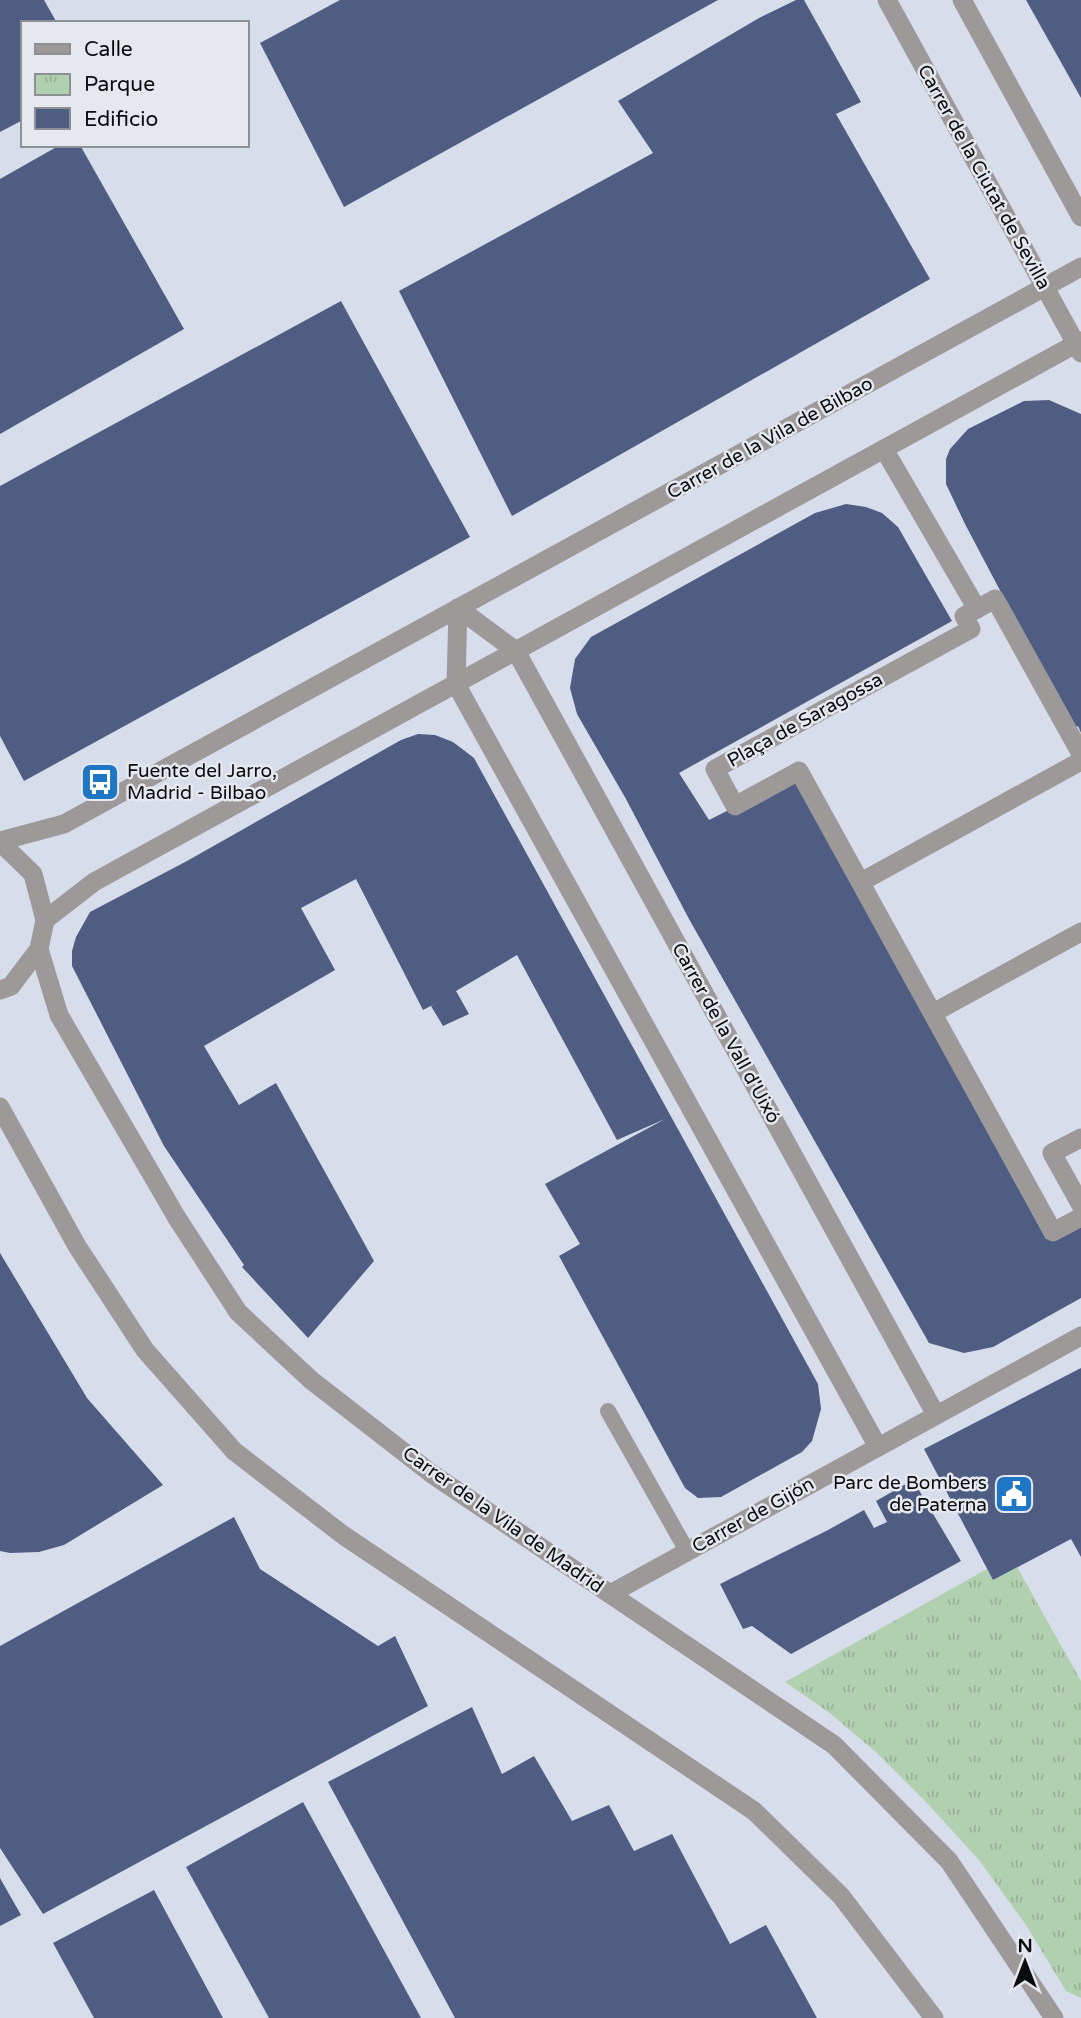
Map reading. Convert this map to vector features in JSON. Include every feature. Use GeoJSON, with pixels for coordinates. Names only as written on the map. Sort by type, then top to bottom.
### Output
{"type":"FeatureCollection","features":[{"type":"Feature","properties":{"kind":"street","name":"Carrer de la Ciutat de Sevilla"},"geometry":{"type":"LineString","coordinates":[[887,0],[1079,346]]}},
{"type":"Feature","properties":{"kind":"street"},"geometry":{"type":"LineString","coordinates":[[962,0],[1081,217]]}},
{"type":"Feature","properties":{"kind":"street","name":"Carrer de la Vila de Bilbao"},"geometry":{"type":"LineString","coordinates":[[0,841],[64,824],[1081,267]]}},
{"type":"Feature","properties":{"kind":"street"},"geometry":{"type":"LineString","coordinates":[[45,920],[94,882],[884,449],[1079,346]]}},
{"type":"Feature","properties":{"kind":"street"},"geometry":{"type":"LineString","coordinates":[[884,449],[977,609],[995,599],[1081,754]]}},
{"type":"Feature","properties":{"kind":"street"},"geometry":{"type":"LineString","coordinates":[[458,608],[516,651]]}},
{"type":"Feature","properties":{"kind":"street"},"geometry":{"type":"LineString","coordinates":[[458,608],[456,684],[878,1447]]}},
{"type":"Feature","properties":{"kind":"street","name":"Plaça de Saragossa"},"geometry":{"type":"LineString","coordinates":[[977,609],[964,616],[971,629],[715,769],[735,806],[799,771],[1053,1232],[1081,1217]]}},
{"type":"Feature","properties":{"kind":"street","name":"Carrer de la Vall d'Uixó"},"geometry":{"type":"LineString","coordinates":[[516,651],[936,1415]]}},
{"type":"Feature","properties":{"kind":"street"},"geometry":{"type":"LineString","coordinates":[[861,882],[1081,761]]}},
{"type":"Feature","properties":{"kind":"street"},"geometry":{"type":"LineString","coordinates":[[0,841],[33,874],[45,920],[39,949],[11,986],[0,990]]}},
{"type":"Feature","properties":{"kind":"street"},"geometry":{"type":"LineString","coordinates":[[933,1013],[1081,932]]}},
{"type":"Feature","properties":{"kind":"street","name":"Carrer de la Vila de Madrid"},"geometry":{"type":"LineString","coordinates":[[39,949],[59,1015],[177,1218],[238,1312],[311,1380],[432,1474],[834,1745],[949,1861],[1054,2018]]}},
{"type":"Feature","properties":{"kind":"street"},"geometry":{"type":"LineString","coordinates":[[0,1107],[77,1246],[145,1350],[234,1451],[343,1535],[754,1811],[841,1896],[934,2018]]}},
{"type":"Feature","properties":{"kind":"street"},"geometry":{"type":"LineString","coordinates":[[1081,1138],[1052,1153],[1081,1205]]}},
{"type":"Feature","properties":{"kind":"street","name":"Carrer de Gijón"},"geometry":{"type":"LineString","coordinates":[[610,1594],[1081,1336]]}},
{"type":"Feature","properties":{"kind":"lane"},"geometry":{"type":"LineString","coordinates":[[608,1411],[687,1551]]}},
{"type":"Feature","properties":{"kind":"shaded area"},"geometry":{"type":"Polygon","coordinates":[[[0,0],[1081,0],[1081,2018],[0,2018],[0,0]]]}},
{"type":"Feature","properties":{"kind":"green space"},"geometry":{"type":"Polygon","coordinates":[[[1017,1567],[1081,1681],[1081,1998],[1066,1991],[1026,1925],[979,1860],[925,1801],[878,1754],[831,1714],[785,1682],[987,1569],[993,1580],[1017,1567]]]}},
{"type":"Feature","properties":{"kind":"building"},"geometry":{"type":"Polygon","coordinates":[[[0,0],[44,0],[56,21],[21,21],[21,121],[0,132],[0,0]]]}},
{"type":"Feature","properties":{"kind":"building"},"geometry":{"type":"Polygon","coordinates":[[[340,0],[718,0],[344,207],[260,43],[340,0]]]}},
{"type":"Feature","properties":{"kind":"building"},"geometry":{"type":"Polygon","coordinates":[[[796,0],[804,0],[861,102],[836,114],[930,279],[512,516],[399,291],[653,153],[618,101],[759,18],[796,0]]]}},
{"type":"Feature","properties":{"kind":"building"},"geometry":{"type":"Polygon","coordinates":[[[1026,0],[1081,0],[1081,98],[1026,0]]]}},
{"type":"Feature","properties":{"kind":"building"},"geometry":{"type":"Polygon","coordinates":[[[56,147],[81,147],[184,329],[0,434],[0,179],[56,147]]]}},
{"type":"Feature","properties":{"kind":"building"},"geometry":{"type":"Polygon","coordinates":[[[341,301],[470,537],[24,781],[0,736],[0,486],[341,301]]]}},
{"type":"Feature","properties":{"kind":"building"},"geometry":{"type":"Polygon","coordinates":[[[1049,400],[1081,414],[1081,733],[1078,726],[1073,729],[946,484],[946,459],[950,449],[968,429],[1024,401],[1049,400]]]}},
{"type":"Feature","properties":{"kind":"building"},"geometry":{"type":"Polygon","coordinates":[[[846,504],[882,513],[898,527],[952,621],[679,773],[709,820],[794,777],[1046,1239],[1081,1219],[1081,1298],[993,1347],[964,1353],[929,1343],[689,919],[626,799],[577,714],[570,688],[575,659],[591,637],[815,513],[846,504]]]}},
{"type":"Feature","properties":{"kind":"building"},"geometry":{"type":"Polygon","coordinates":[[[418,734],[435,735],[453,742],[474,758],[818,1384],[821,1409],[812,1441],[802,1452],[721,1497],[698,1498],[685,1488],[559,1256],[580,1244],[545,1184],[665,1119],[617,1140],[517,955],[456,991],[469,1014],[443,1026],[431,1006],[442,1000],[423,1010],[356,879],[301,908],[335,970],[204,1046],[239,1105],[276,1083],[374,1261],[308,1338],[242,1267],[244,1265],[164,1146],[72,966],[76,937],[90,912],[187,861],[401,740],[418,734]]]}},
{"type":"Feature","properties":{"kind":"building"},"geometry":{"type":"Polygon","coordinates":[[[0,1253],[87,1398],[163,1485],[64,1545],[39,1552],[0,1551],[0,1253]]]}},
{"type":"Feature","properties":{"kind":"building","name":"Parc de Bombers de Paterna"},"geometry":{"type":"Polygon","coordinates":[[[1081,1368],[1081,1557],[1071,1539],[993,1580],[924,1449],[1081,1368]]]}},
{"type":"Feature","properties":{"kind":"building"},"geometry":{"type":"Polygon","coordinates":[[[913,1480],[961,1561],[791,1654],[752,1626],[743,1629],[720,1584],[864,1510],[874,1528],[887,1522],[876,1501],[913,1480]]]}},
{"type":"Feature","properties":{"kind":"building"},"geometry":{"type":"Polygon","coordinates":[[[234,1517],[260,1569],[378,1646],[395,1636],[428,1706],[43,1914],[0,1848],[0,1646],[234,1517]]]}},
{"type":"Feature","properties":{"kind":"building"},"geometry":{"type":"Polygon","coordinates":[[[472,1707],[502,1774],[534,1756],[572,1821],[609,1805],[634,1851],[672,1834],[730,1944],[766,1925],[817,2018],[455,2018],[328,1782],[472,1707]]]}},
{"type":"Feature","properties":{"kind":"building"},"geometry":{"type":"Polygon","coordinates":[[[303,1802],[421,2018],[269,2018],[186,1867],[303,1802]]]}},
{"type":"Feature","properties":{"kind":"building"},"geometry":{"type":"Polygon","coordinates":[[[0,1878],[21,1915],[0,1926],[0,1878]]]}},
{"type":"Feature","properties":{"kind":"building"},"geometry":{"type":"Polygon","coordinates":[[[154,1890],[223,2018],[94,2018],[53,1943],[154,1890]]]}},
{"type":"Feature","properties":{"kind":"place","name":"Fuente del Jarro, Madrid - Bilbao"},"geometry":{"type":"Point","coordinates":[100,782]}},
{"type":"Feature","properties":{"kind":"place","name":"Parc de Bombers de Paterna"},"geometry":{"type":"Point","coordinates":[1014,1494]}}]}
